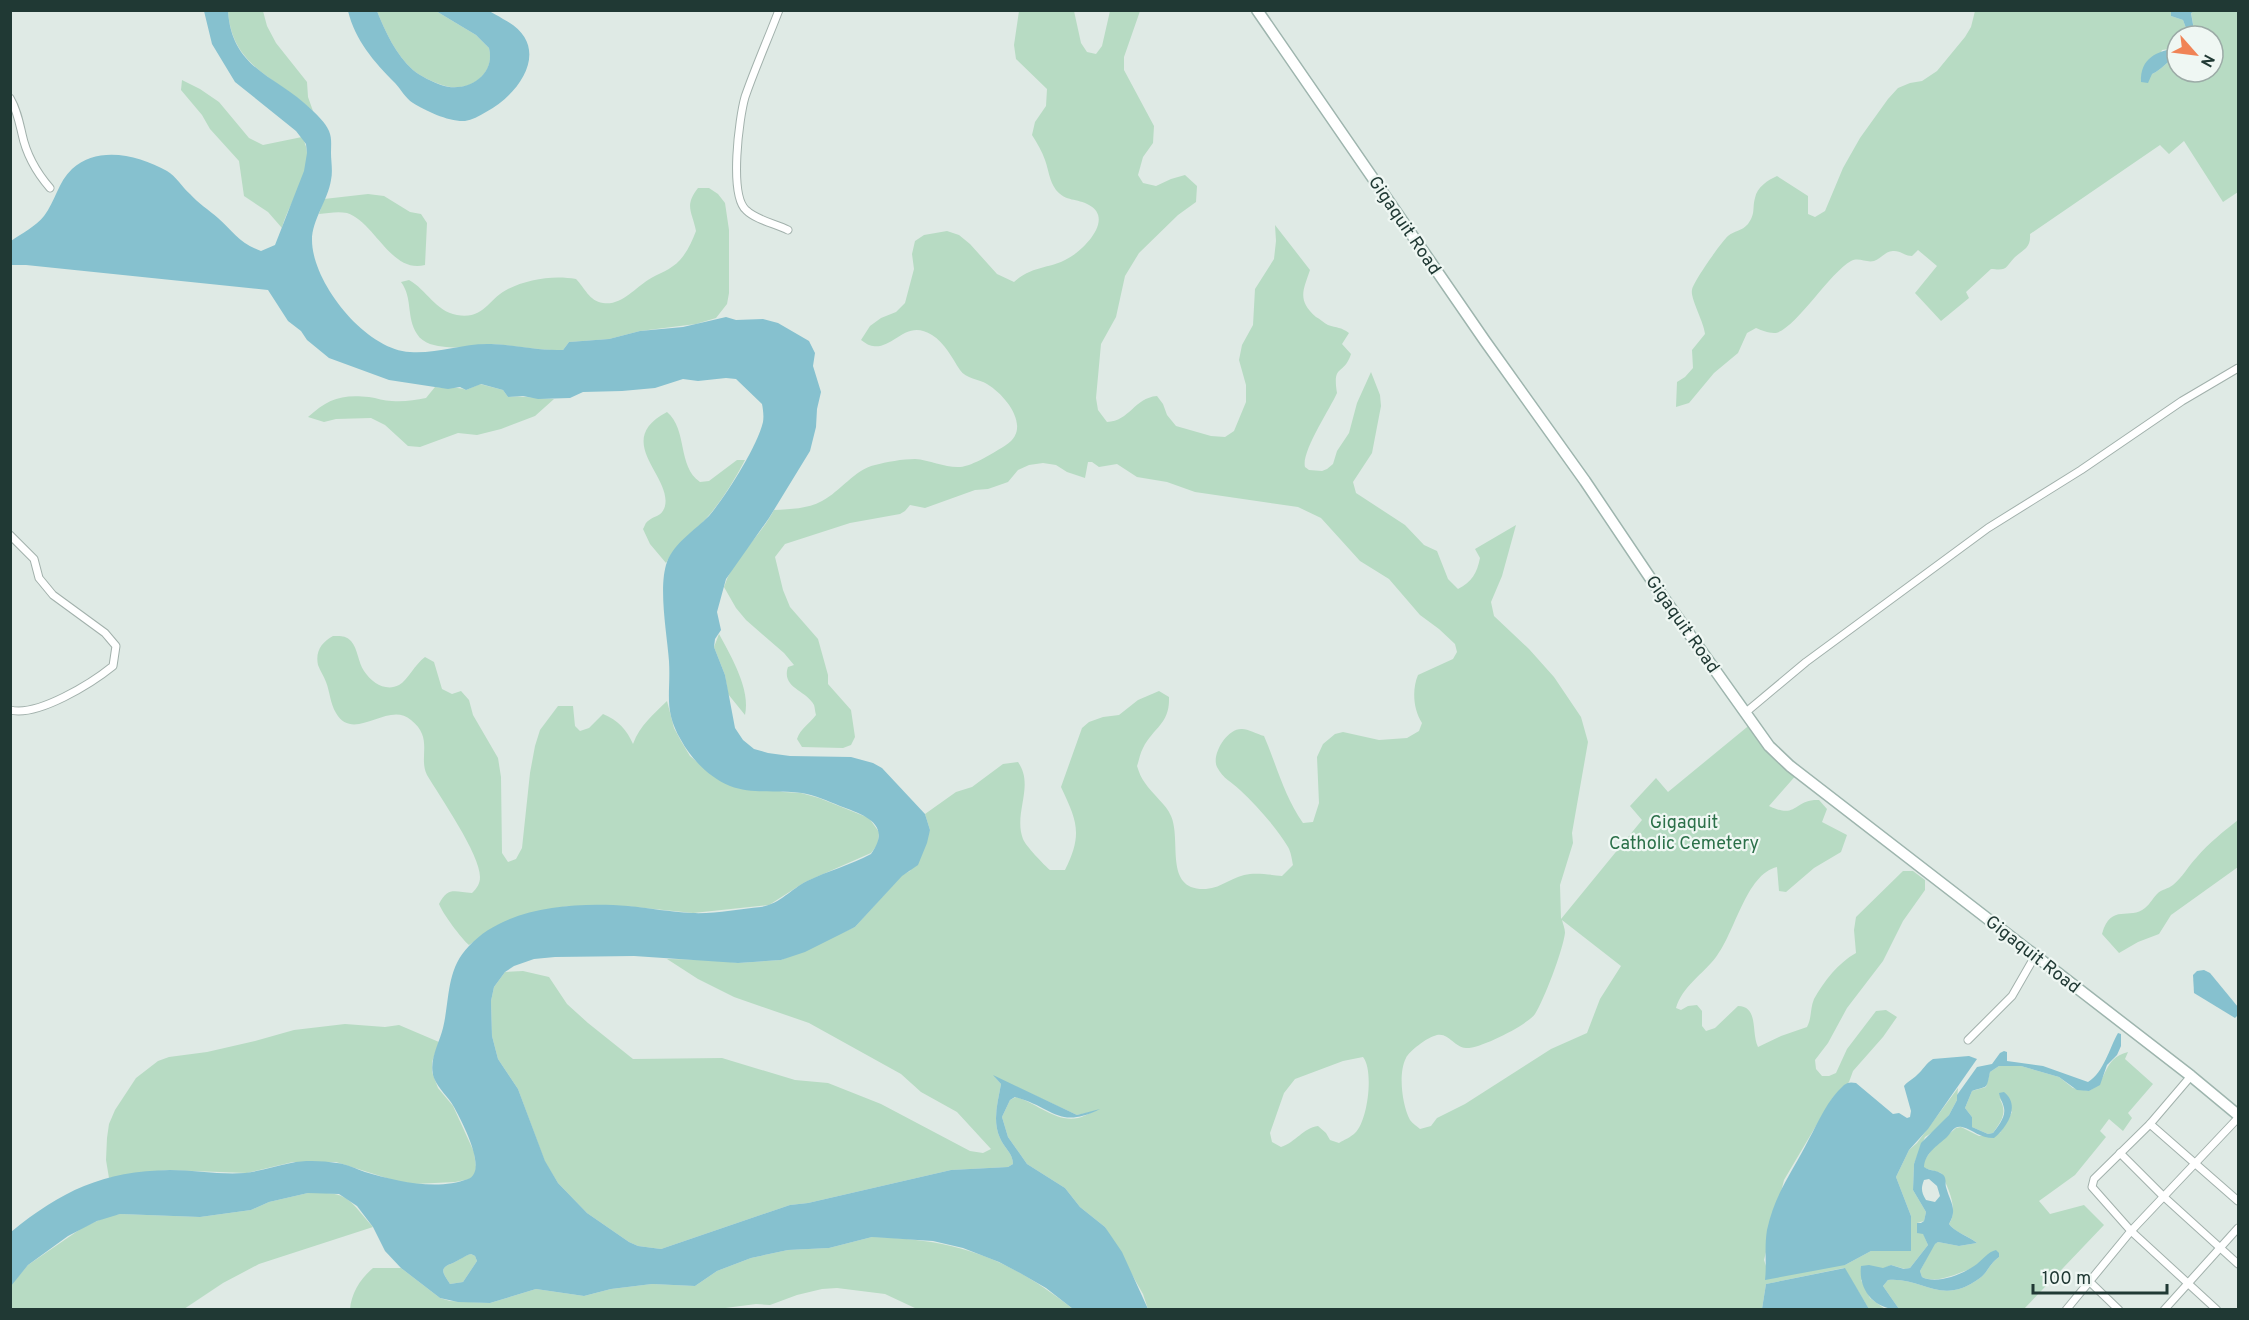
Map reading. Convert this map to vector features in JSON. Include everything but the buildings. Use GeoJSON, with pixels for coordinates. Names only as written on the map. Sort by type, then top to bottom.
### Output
{"type":"FeatureCollection","features":[{"type":"Feature","properties":{"kind":"main road","name":"Gigaquit Road"},"geometry":{"type":"LineString","coordinates":[[1257,10],[1769,746],[1780,758],[2191,1076],[2238,1116]]}},
{"type":"Feature","properties":{"kind":"street"},"geometry":{"type":"LineString","coordinates":[[779,10],[745,99],[739,137],[738,180],[739,197],[747,212],[788,230]]}},
{"type":"Feature","properties":{"kind":"street"},"geometry":{"type":"LineString","coordinates":[[10,98],[18,115],[30,157],[50,188]]}},
{"type":"Feature","properties":{"kind":"street"},"geometry":{"type":"LineString","coordinates":[[1745,713],[1806,662],[1988,528],[2081,470],[2190,396],[2238,368]]}},
{"type":"Feature","properties":{"kind":"street"},"geometry":{"type":"LineString","coordinates":[[10,535],[34,559],[39,578],[53,595],[105,633],[116,646],[113,666],[94,682],[68,697],[19,712],[10,710]]}},
{"type":"Feature","properties":{"kind":"street"},"geometry":{"type":"LineString","coordinates":[[1968,1040],[2012,996],[2035,956]]}},
{"type":"Feature","properties":{"kind":"street"},"geometry":{"type":"LineString","coordinates":[[2191,1076],[2150,1124],[2094,1179],[2092,1187],[2131,1231],[2217,1310]]}},
{"type":"Feature","properties":{"kind":"street"},"geometry":{"type":"LineString","coordinates":[[2066,1310],[2131,1231],[2238,1116]]}},
{"type":"Feature","properties":{"kind":"street"},"geometry":{"type":"LineString","coordinates":[[2150,1124],[2238,1201]]}},
{"type":"Feature","properties":{"kind":"street"},"geometry":{"type":"LineString","coordinates":[[2120,1153],[2163,1196],[2238,1264]]}},
{"type":"Feature","properties":{"kind":"street"},"geometry":{"type":"LineString","coordinates":[[2164,1310],[2238,1228]]}},
{"type":"Feature","properties":{"kind":"street"},"geometry":{"type":"LineString","coordinates":[[2090,1282],[2119,1310]]}},
{"type":"Feature","properties":{"kind":"green space"},"geometry":{"type":"Polygon","coordinates":[[[2194,10],[2238,11],[2238,192],[2223,202],[2184,141],[2169,154],[2160,145],[2030,234],[2026,248],[2006,268],[1991,269],[1966,292],[1969,298],[1941,321],[1915,293],[1937,266],[1918,250],[1912,256],[1891,251],[1874,261],[1851,261],[1832,277],[1801,313],[1782,330],[1772,333],[1756,328],[1747,333],[1738,353],[1714,373],[1689,403],[1676,407],[1677,382],[1693,368],[1692,350],[1705,334],[1692,290],[1725,239],[1748,224],[1760,187],[1777,176],[1808,196],[1808,214],[1815,217],[1825,211],[1843,168],[1860,138],[1888,99],[1898,88],[1922,81],[1937,71],[1965,37],[1971,27],[1975,11],[2171,11],[2171,16],[2183,20],[2184,24],[2165,24],[2165,50],[2162,50],[2152,74],[2165,65],[2165,84],[2225,84],[2225,24],[2193,24],[2191,12],[2194,10]]]}},
{"type":"Feature","properties":{"kind":"green space"},"geometry":{"type":"Polygon","coordinates":[[[228,11],[263,11],[267,26],[276,43],[307,82],[308,97],[313,111],[258,70],[247,59],[231,30],[228,11]]]}},
{"type":"Feature","properties":{"kind":"green space"},"geometry":{"type":"Polygon","coordinates":[[[377,11],[436,11],[476,35],[489,48],[488,67],[478,80],[461,87],[442,85],[427,79],[413,70],[401,57],[387,35],[377,11]]]}},
{"type":"Feature","properties":{"kind":"green space","name":"Gigaquit Catholic Cemetery"},"geometry":{"type":"Polygon","coordinates":[[[1019,11],[1074,11],[1081,43],[1087,52],[1096,54],[1102,46],[1110,11],[1140,11],[1124,57],[1124,70],[1154,126],[1153,143],[1143,157],[1138,175],[1143,183],[1156,186],[1185,175],[1197,186],[1196,202],[1178,215],[1139,253],[1125,276],[1116,317],[1101,344],[1096,398],[1098,410],[1107,422],[1121,418],[1143,401],[1157,396],[1176,426],[1211,436],[1225,437],[1234,431],[1246,402],[1246,385],[1239,360],[1242,345],[1253,325],[1255,289],[1274,259],[1275,225],[1310,270],[1303,295],[1310,311],[1327,324],[1349,333],[1342,344],[1351,354],[1337,373],[1337,393],[1307,451],[1305,467],[1309,470],[1322,471],[1333,464],[1337,451],[1349,433],[1357,403],[1371,372],[1380,395],[1381,406],[1372,453],[1353,482],[1356,493],[1405,525],[1424,545],[1437,551],[1448,579],[1458,589],[1475,573],[1480,558],[1475,549],[1516,525],[1502,576],[1491,602],[1494,616],[1529,649],[1554,677],[1581,717],[1588,742],[1572,833],[1573,843],[1560,885],[1561,919],[1642,820],[1630,806],[1656,778],[1668,792],[1752,723],[1798,773],[1769,806],[1785,811],[1804,802],[1819,800],[1827,809],[1822,822],[1847,835],[1841,852],[1814,868],[1786,892],[1779,891],[1777,867],[1766,872],[1757,881],[1749,892],[1723,947],[1693,981],[1676,1008],[1681,1010],[1697,1005],[1702,1011],[1702,1026],[1706,1031],[1715,1028],[1738,1006],[1745,1007],[1752,1015],[1758,1047],[1807,1027],[1814,999],[1822,986],[1837,967],[1856,953],[1854,930],[1856,917],[1903,871],[1913,871],[1925,880],[1925,890],[1903,921],[1883,961],[1847,1008],[1828,1043],[1815,1060],[1816,1069],[1822,1076],[1836,1073],[1847,1049],[1876,1011],[1886,1010],[1897,1017],[1853,1071],[1849,1082],[1833,1097],[1784,1180],[1764,1260],[1766,1266],[1845,1265],[1871,1251],[1911,1251],[1911,1216],[1896,1177],[1909,1150],[1917,1143],[1958,1088],[1957,1100],[1949,1115],[1936,1130],[1925,1137],[1914,1164],[1913,1190],[1926,1212],[1924,1221],[1917,1223],[1917,1233],[1923,1233],[1928,1245],[1910,1268],[1891,1265],[1861,1280],[1870,1298],[1885,1309],[1869,1309],[1844,1268],[1766,1284],[1762,1309],[1148,1309],[1143,1294],[1105,1227],[1080,1207],[1065,1188],[1027,1164],[1008,1137],[1002,1117],[1010,1100],[1016,1097],[1062,1118],[1078,1118],[1095,1111],[1077,1115],[995,1077],[1001,1084],[996,1124],[1002,1142],[1013,1160],[1013,1164],[1008,1167],[951,1170],[808,1203],[790,1205],[661,1249],[638,1246],[629,1242],[587,1213],[558,1183],[545,1162],[518,1089],[498,1059],[492,1036],[491,1001],[494,987],[505,972],[523,971],[549,977],[567,1004],[633,1059],[722,1058],[795,1080],[828,1083],[881,1104],[970,1151],[983,1153],[991,1149],[957,1112],[921,1092],[901,1074],[809,1023],[734,997],[698,979],[667,959],[738,963],[781,960],[855,927],[902,875],[910,871],[930,830],[925,814],[956,792],[972,787],[1003,764],[1018,762],[1023,771],[1025,780],[1020,819],[1024,842],[1050,870],[1065,870],[1074,847],[1076,828],[1071,809],[1061,787],[1082,728],[1089,722],[1103,717],[1119,715],[1138,700],[1159,691],[1169,697],[1167,713],[1143,748],[1137,766],[1144,781],[1171,816],[1174,826],[1176,863],[1184,882],[1193,887],[1206,889],[1244,875],[1282,876],[1293,865],[1288,847],[1259,810],[1217,767],[1218,749],[1226,737],[1242,729],[1264,736],[1296,813],[1303,823],[1313,822],[1319,803],[1317,757],[1323,744],[1335,734],[1343,732],[1379,740],[1407,738],[1419,731],[1422,723],[1415,705],[1414,693],[1418,675],[1453,659],[1457,652],[1455,644],[1420,615],[1389,579],[1360,561],[1321,518],[1298,507],[1195,492],[1167,482],[1137,477],[1117,464],[1099,467],[1088,462],[1085,478],[1067,472],[1056,465],[1043,463],[1029,465],[1018,470],[1008,482],[988,489],[975,490],[925,508],[910,505],[900,514],[850,523],[785,544],[775,557],[783,590],[790,607],[818,639],[828,675],[828,684],[851,710],[855,737],[851,745],[843,748],[802,747],[797,739],[798,735],[816,715],[814,705],[788,680],[788,667],[794,665],[784,653],[746,620],[724,587],[740,557],[774,510],[816,504],[829,497],[861,471],[879,464],[915,459],[949,466],[965,466],[1006,445],[1017,430],[1014,413],[1002,396],[987,384],[963,373],[944,346],[932,335],[915,330],[880,346],[871,346],[861,340],[870,326],[881,318],[896,312],[905,303],[914,269],[912,254],[915,241],[924,235],[947,231],[959,235],[997,274],[1014,282],[1029,272],[1072,256],[1090,239],[1098,224],[1099,217],[1096,211],[1085,203],[1060,194],[1052,183],[1044,157],[1032,135],[1035,122],[1046,106],[1047,89],[1016,59],[1014,45],[1019,11]],[[1562,920],[1565,933],[1561,951],[1543,998],[1530,1019],[1482,1045],[1461,1047],[1447,1037],[1439,1035],[1423,1042],[1408,1055],[1402,1072],[1403,1098],[1410,1120],[1420,1129],[1431,1126],[1437,1118],[1465,1104],[1551,1049],[1587,1033],[1600,999],[1621,966],[1562,920]],[[1363,1057],[1343,1061],[1295,1079],[1284,1093],[1270,1133],[1272,1142],[1281,1147],[1308,1129],[1318,1126],[1330,1140],[1339,1143],[1355,1133],[1360,1127],[1368,1095],[1368,1073],[1363,1057]]]}},
{"type":"Feature","properties":{"kind":"green space"},"geometry":{"type":"Polygon","coordinates":[[[182,80],[219,102],[249,138],[263,145],[302,137],[306,148],[305,171],[282,228],[268,212],[244,196],[239,161],[210,129],[202,115],[181,90],[182,80]]]}},
{"type":"Feature","properties":{"kind":"green space"},"geometry":{"type":"Polygon","coordinates":[[[698,188],[709,188],[725,203],[729,230],[729,293],[727,304],[716,318],[696,324],[640,331],[609,339],[569,342],[563,350],[493,344],[442,347],[430,344],[417,334],[407,294],[401,282],[409,280],[449,313],[466,316],[480,311],[508,289],[550,278],[576,279],[598,302],[610,303],[622,299],[648,280],[673,266],[685,253],[696,231],[690,204],[698,188]]]}},
{"type":"Feature","properties":{"kind":"green space"},"geometry":{"type":"Polygon","coordinates":[[[368,194],[384,196],[410,212],[421,214],[427,223],[425,265],[413,266],[402,262],[366,226],[347,213],[319,214],[324,199],[368,194]]]}},
{"type":"Feature","properties":{"kind":"green space"},"geometry":{"type":"Polygon","coordinates":[[[480,384],[503,390],[508,397],[554,399],[535,416],[501,429],[477,435],[458,433],[420,447],[408,446],[385,425],[371,418],[336,419],[324,422],[308,417],[329,402],[343,397],[359,396],[389,401],[409,401],[426,398],[435,387],[466,390],[480,384]]]}},
{"type":"Feature","properties":{"kind":"green space"},"geometry":{"type":"Polygon","coordinates":[[[667,412],[678,428],[688,467],[700,482],[709,481],[737,460],[745,460],[716,507],[681,543],[666,563],[650,544],[643,529],[647,522],[662,512],[665,506],[665,495],[661,483],[644,447],[644,435],[651,423],[667,412]]]}},
{"type":"Feature","properties":{"kind":"green space"},"geometry":{"type":"Polygon","coordinates":[[[719,634],[743,684],[745,715],[728,694],[725,675],[714,647],[719,634]]]}},
{"type":"Feature","properties":{"kind":"green space"},"geometry":{"type":"Polygon","coordinates":[[[333,636],[345,637],[351,641],[364,671],[371,679],[384,687],[399,685],[425,657],[434,662],[442,689],[452,694],[461,691],[469,700],[473,715],[498,758],[501,777],[502,853],[508,862],[516,859],[522,848],[530,773],[540,730],[558,706],[573,706],[575,726],[580,731],[589,728],[603,714],[608,716],[621,726],[633,744],[643,726],[667,701],[674,728],[690,756],[702,766],[783,792],[801,793],[819,798],[869,818],[879,832],[878,844],[871,853],[805,882],[769,905],[693,913],[625,906],[568,906],[540,911],[498,925],[469,945],[452,926],[439,904],[442,898],[452,891],[472,893],[479,882],[478,867],[467,840],[427,775],[422,734],[411,720],[402,715],[382,717],[362,724],[343,721],[334,709],[317,660],[320,648],[333,636]]]}},
{"type":"Feature","properties":{"kind":"green space"},"geometry":{"type":"Polygon","coordinates":[[[2238,820],[2238,867],[2171,915],[2159,934],[2119,953],[2102,934],[2110,918],[2139,912],[2145,908],[2159,892],[2176,882],[2206,847],[2238,820]]]}},
{"type":"Feature","properties":{"kind":"green space"},"geometry":{"type":"Polygon","coordinates":[[[345,1024],[385,1027],[399,1025],[439,1042],[432,1062],[432,1072],[438,1088],[453,1106],[474,1152],[475,1175],[470,1179],[455,1182],[414,1184],[396,1181],[336,1162],[293,1162],[247,1173],[166,1170],[109,1178],[106,1160],[109,1124],[115,1110],[136,1078],[158,1061],[169,1057],[207,1052],[294,1030],[345,1024]]]}},
{"type":"Feature","properties":{"kind":"green space"},"geometry":{"type":"Polygon","coordinates":[[[2128,1052],[2125,1059],[2153,1084],[2128,1113],[2132,1118],[2123,1131],[2109,1119],[2100,1131],[2106,1137],[2075,1175],[2039,1201],[2050,1214],[2084,1205],[2104,1225],[2024,1309],[1899,1309],[1883,1286],[1888,1280],[1912,1282],[1943,1291],[1954,1290],[1980,1278],[1999,1257],[1939,1279],[1922,1277],[1920,1271],[1934,1244],[1938,1242],[1959,1246],[1977,1243],[1949,1224],[1953,1205],[1947,1185],[1941,1173],[1924,1168],[1924,1161],[1933,1148],[1956,1128],[1961,1127],[1979,1136],[2000,1133],[2012,1112],[1999,1098],[2002,1103],[2003,1116],[1993,1133],[1988,1134],[1972,1127],[1972,1117],[1965,1108],[1972,1091],[1986,1087],[1990,1072],[1999,1066],[2021,1066],[2059,1077],[2073,1088],[2089,1091],[2100,1081],[2113,1060],[2128,1052]]]}},
{"type":"Feature","properties":{"kind":"green space"},"geometry":{"type":"Polygon","coordinates":[[[308,1193],[340,1195],[352,1203],[373,1227],[259,1264],[223,1283],[184,1309],[11,1309],[10,1286],[28,1265],[82,1228],[108,1216],[120,1214],[200,1217],[251,1210],[269,1202],[308,1193]]]}},
{"type":"Feature","properties":{"kind":"green space"},"geometry":{"type":"Polygon","coordinates":[[[872,1237],[930,1242],[979,1254],[1026,1276],[1073,1309],[917,1309],[885,1294],[837,1288],[797,1295],[770,1305],[756,1304],[710,1310],[350,1310],[357,1286],[373,1268],[401,1268],[440,1298],[450,1301],[490,1303],[536,1289],[584,1296],[611,1289],[652,1284],[695,1286],[717,1271],[751,1258],[788,1250],[829,1248],[872,1237]]]}},
{"type":"Feature","properties":{"kind":"green space"},"geometry":{"type":"Polygon","coordinates":[[[471,1254],[477,1261],[463,1282],[450,1284],[443,1271],[445,1267],[471,1254]]]}},
{"type":"Feature","properties":{"kind":"water"},"geometry":{"type":"Polygon","coordinates":[[[480,9],[503,19],[518,29],[527,41],[529,54],[527,67],[511,93],[486,112],[465,121],[445,118],[408,99],[366,50],[355,32],[348,11],[377,11],[392,42],[407,64],[430,81],[441,85],[460,87],[469,85],[483,74],[490,58],[489,48],[476,35],[436,11],[480,9]]]}},
{"type":"Feature","properties":{"kind":"water"},"geometry":{"type":"Polygon","coordinates":[[[204,11],[228,11],[231,31],[247,59],[258,70],[298,98],[319,117],[327,128],[331,139],[332,177],[313,232],[314,257],[331,294],[344,311],[376,340],[393,348],[410,352],[491,344],[563,350],[569,342],[609,339],[640,331],[683,327],[726,317],[736,320],[763,319],[778,323],[809,341],[815,353],[813,366],[821,392],[810,451],[769,518],[726,579],[717,612],[721,630],[715,639],[714,647],[725,675],[735,728],[743,740],[754,749],[768,753],[790,756],[851,757],[882,768],[925,814],[930,830],[927,843],[918,865],[902,876],[855,927],[805,952],[781,960],[738,963],[634,956],[555,957],[534,959],[505,972],[494,987],[491,1001],[492,1036],[498,1059],[518,1089],[545,1161],[558,1183],[587,1213],[629,1242],[638,1246],[661,1249],[790,1205],[808,1203],[951,1170],[1008,1167],[1013,1164],[1013,1160],[1000,1138],[996,1124],[1001,1084],[993,1075],[1077,1115],[1100,1109],[1086,1115],[1065,1117],[1015,1097],[1010,1100],[1002,1117],[1008,1137],[1027,1164],[1065,1188],[1080,1207],[1105,1227],[1122,1252],[1148,1309],[1073,1309],[1046,1288],[1020,1273],[963,1248],[933,1241],[872,1237],[829,1248],[788,1250],[751,1258],[717,1271],[695,1286],[652,1284],[611,1289],[584,1296],[536,1289],[490,1303],[458,1302],[440,1298],[401,1268],[385,1251],[373,1227],[357,1206],[339,1194],[308,1193],[269,1202],[251,1210],[200,1217],[120,1214],[97,1221],[68,1236],[28,1265],[11,1286],[11,1232],[66,1195],[103,1179],[124,1174],[170,1170],[245,1173],[296,1162],[314,1161],[348,1165],[365,1172],[416,1183],[456,1183],[468,1179],[474,1174],[476,1166],[472,1145],[454,1107],[434,1078],[432,1065],[443,1028],[456,964],[469,946],[484,933],[502,922],[522,915],[565,906],[628,906],[701,913],[761,907],[780,900],[807,881],[871,854],[879,835],[873,822],[866,817],[817,797],[793,792],[739,789],[723,783],[708,773],[690,754],[675,729],[669,701],[669,661],[663,597],[664,572],[670,555],[709,516],[724,496],[760,432],[763,422],[762,404],[736,379],[698,381],[683,379],[655,388],[583,392],[570,398],[538,399],[523,396],[508,397],[503,390],[481,384],[466,390],[460,387],[448,389],[389,380],[329,358],[288,321],[268,290],[11,265],[11,241],[44,216],[67,174],[82,162],[106,155],[131,157],[156,165],[173,176],[196,200],[247,244],[261,251],[275,245],[304,171],[306,144],[296,131],[235,82],[212,44],[204,11]],[[471,1254],[445,1267],[443,1271],[450,1284],[463,1282],[477,1261],[471,1254]]]}},
{"type":"Feature","properties":{"kind":"water"},"geometry":{"type":"Polygon","coordinates":[[[2171,11],[2194,11],[2191,13],[2193,24],[2184,24],[2183,20],[2171,16],[2171,11]]]}},
{"type":"Feature","properties":{"kind":"water"},"geometry":{"type":"Polygon","coordinates":[[[2165,51],[2165,65],[2152,74],[2148,83],[2141,82],[2143,67],[2147,61],[2165,51]]]}},
{"type":"Feature","properties":{"kind":"water"},"geometry":{"type":"Polygon","coordinates":[[[2204,970],[2210,973],[2238,1007],[2238,1015],[2235,1018],[2194,993],[2193,975],[2197,971],[2204,970]]]}},
{"type":"Feature","properties":{"kind":"water"},"geometry":{"type":"Polygon","coordinates":[[[2118,1033],[2121,1034],[2121,1046],[2117,1055],[2107,1065],[2100,1085],[2089,1091],[2077,1090],[2059,1077],[2021,1066],[1999,1066],[1990,1072],[1987,1085],[1972,1091],[1965,1108],[1972,1117],[1972,1127],[1988,1134],[1993,1133],[2004,1115],[2004,1106],[1999,1093],[2004,1092],[2009,1097],[2012,1110],[2003,1128],[1994,1138],[1984,1137],[1966,1128],[1957,1127],[1929,1154],[1924,1167],[1945,1177],[1953,1210],[1949,1224],[1977,1243],[1959,1246],[1938,1242],[1920,1271],[1922,1277],[1935,1280],[1958,1275],[1996,1250],[1999,1257],[1985,1273],[1966,1286],[1943,1291],[1912,1282],[1888,1280],[1883,1286],[1899,1309],[1883,1306],[1870,1297],[1862,1283],[1861,1266],[1883,1268],[1891,1265],[1904,1269],[1910,1268],[1928,1245],[1923,1234],[1917,1233],[1917,1223],[1924,1221],[1926,1212],[1913,1190],[1914,1164],[1921,1143],[1949,1115],[1957,1100],[1957,1095],[1977,1067],[1992,1064],[2004,1051],[2007,1052],[2007,1061],[2043,1066],[2088,1082],[2094,1078],[2102,1066],[2118,1033]],[[1929,1179],[1924,1180],[1922,1190],[1926,1200],[1935,1202],[1940,1196],[1937,1186],[1929,1179]]]}},
{"type":"Feature","properties":{"kind":"water"},"geometry":{"type":"Polygon","coordinates":[[[1969,1056],[1977,1059],[1928,1129],[1909,1150],[1896,1177],[1911,1216],[1911,1251],[1871,1251],[1845,1265],[1765,1280],[1766,1237],[1770,1217],[1785,1183],[1824,1111],[1838,1091],[1847,1083],[1856,1083],[1893,1114],[1899,1113],[1907,1118],[1910,1117],[1911,1111],[1904,1086],[1928,1062],[1933,1059],[1969,1056]]]}},
{"type":"Feature","properties":{"kind":"water"},"geometry":{"type":"Polygon","coordinates":[[[1845,1268],[1869,1309],[1762,1309],[1766,1284],[1845,1268]]]}}]}
